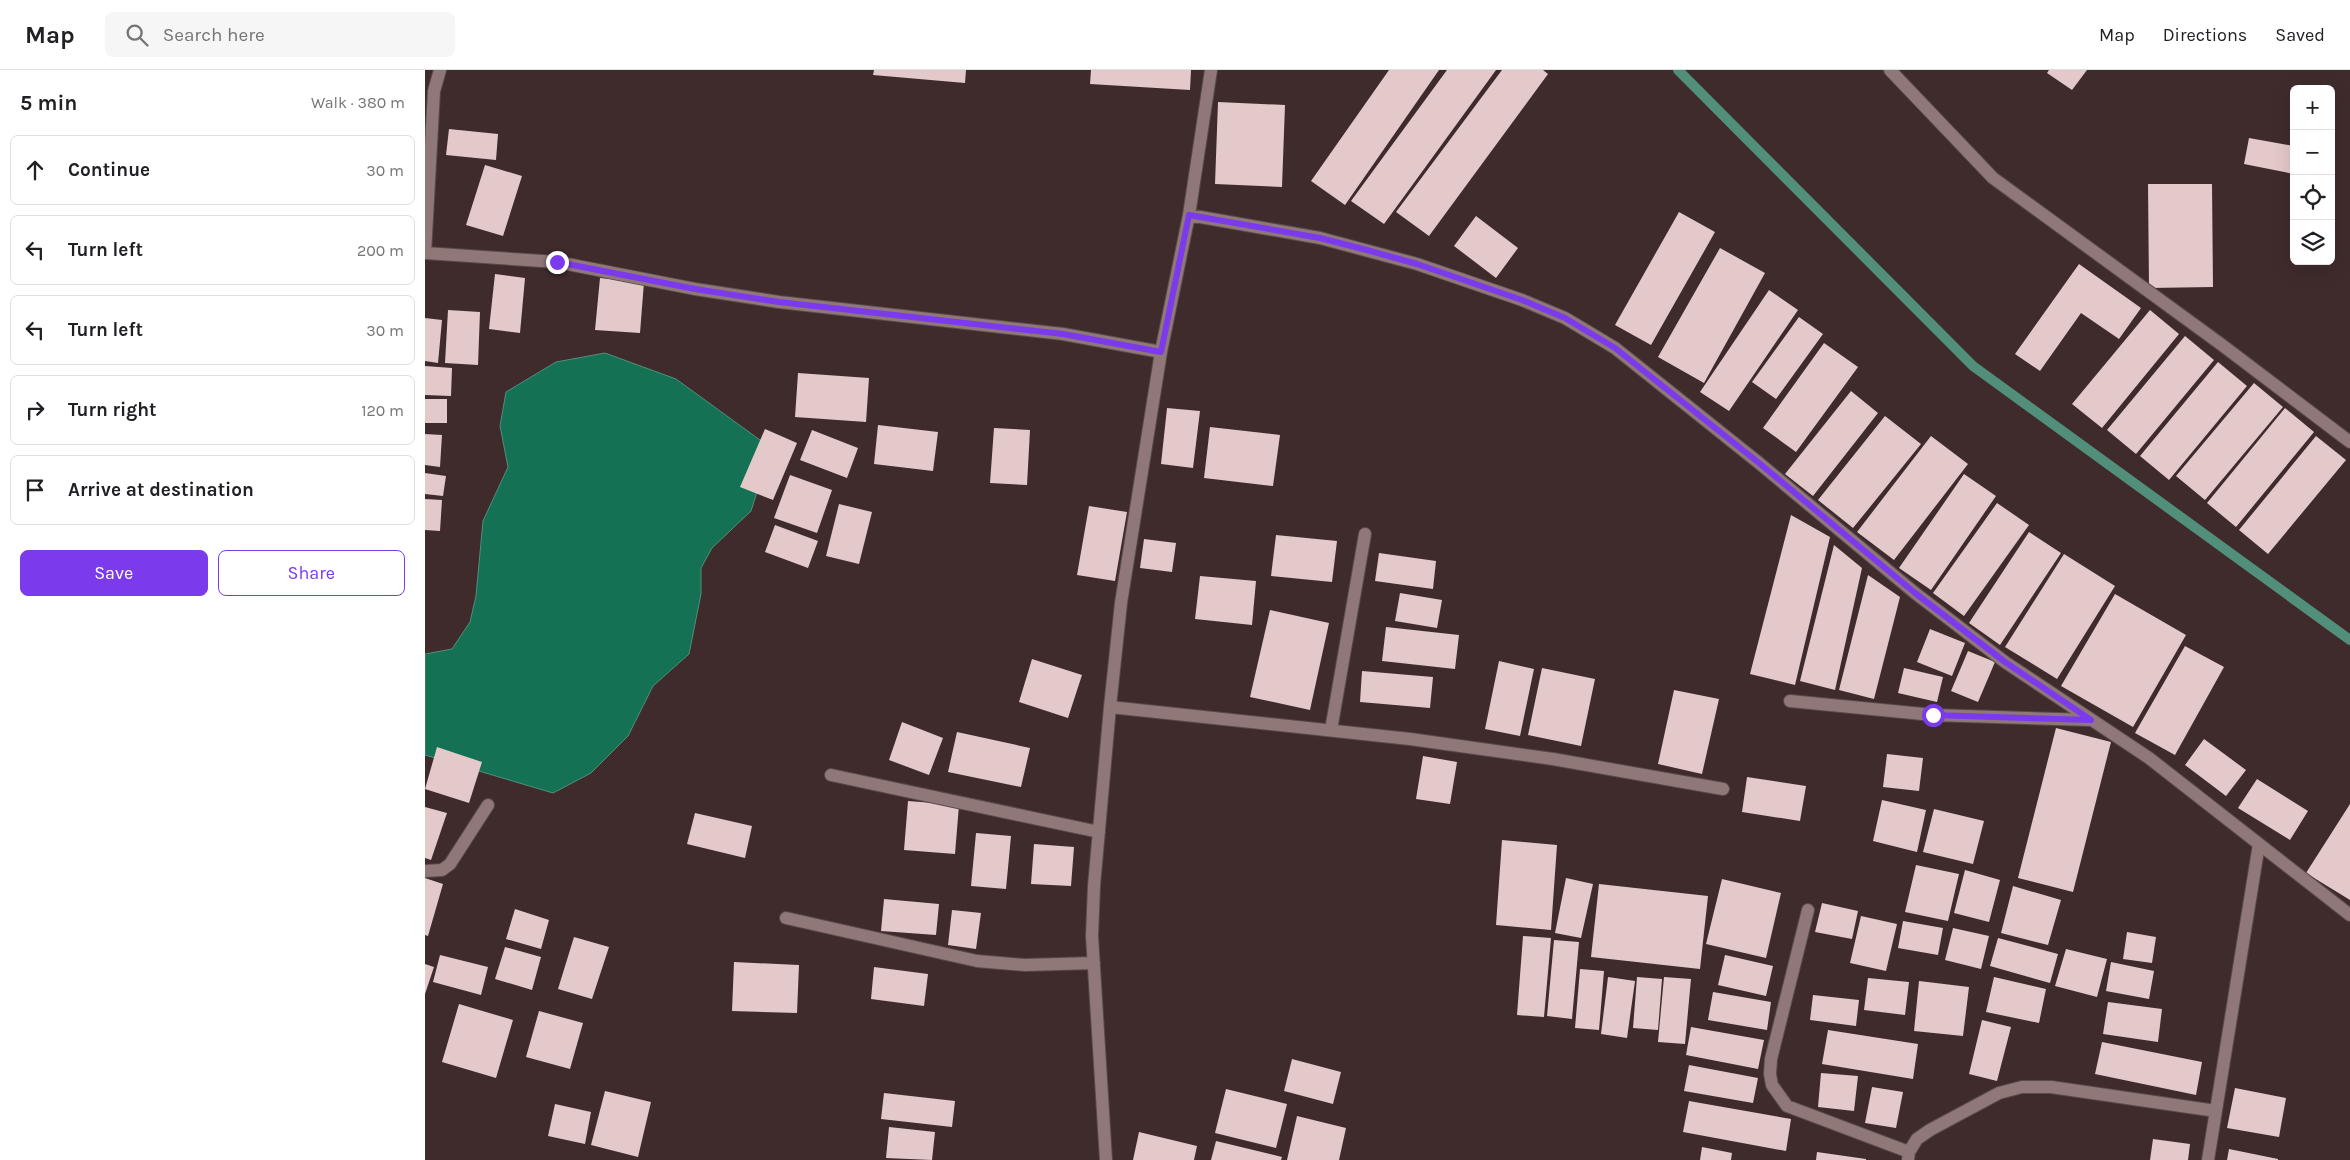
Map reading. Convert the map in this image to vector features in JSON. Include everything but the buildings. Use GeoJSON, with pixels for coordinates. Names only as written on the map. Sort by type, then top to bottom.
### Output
{"type":"FeatureCollection","features":[{"type":"Feature","properties":{"kind":"street"},"geometry":{"type":"LineString","coordinates":[[440,70],[434,91],[425,253],[557,262],[695,289],[779,302],[1063,334],[1161,352]]}},
{"type":"Feature","properties":{"kind":"street"},"geometry":{"type":"LineString","coordinates":[[1106,1160],[1092,936],[1093,896],[1110,707],[1121,603],[1161,352],[1189,215],[1211,70]]}},
{"type":"Feature","properties":{"kind":"street"},"geometry":{"type":"LineString","coordinates":[[1890,70],[1993,178],[2229,350],[2350,442]]}},
{"type":"Feature","properties":{"kind":"street"},"geometry":{"type":"LineString","coordinates":[[1189,215],[1320,238],[1390,256],[1522,300],[1565,318],[1615,348],[1759,463],[1915,593],[2005,662],[2149,758],[2350,915]]}},
{"type":"Feature","properties":{"kind":"street"},"geometry":{"type":"LineString","coordinates":[[1331,730],[1365,534]]}},
{"type":"Feature","properties":{"kind":"street"},"geometry":{"type":"LineString","coordinates":[[1790,701],[1933,715],[2091,720]]}},
{"type":"Feature","properties":{"kind":"street"},"geometry":{"type":"LineString","coordinates":[[1110,707],[1331,730],[1553,759],[1723,789]]}},
{"type":"Feature","properties":{"kind":"street"},"geometry":{"type":"LineString","coordinates":[[831,775],[1099,832]]}},
{"type":"Feature","properties":{"kind":"street"},"geometry":{"type":"LineString","coordinates":[[425,871],[442,870],[450,864],[488,806]]}},
{"type":"Feature","properties":{"kind":"street"},"geometry":{"type":"LineString","coordinates":[[2208,1160],[2259,844]]}},
{"type":"Feature","properties":{"kind":"street"},"geometry":{"type":"LineString","coordinates":[[1808,910],[1771,1059],[1770,1074],[1772,1086],[1787,1106],[1908,1156],[1917,1138],[1929,1130],[1999,1093],[2022,1087],[2051,1087],[2216,1111]]}},
{"type":"Feature","properties":{"kind":"street"},"geometry":{"type":"LineString","coordinates":[[786,918],[977,961],[1025,965],[1094,963]]}},
{"type":"Feature","properties":{"kind":"shaded area"},"geometry":{"type":"Polygon","coordinates":[[[605,353],[676,379],[771,448],[751,511],[712,548],[701,568],[701,594],[689,654],[653,686],[628,736],[591,773],[553,793],[425,755],[425,654],[452,649],[470,622],[476,596],[483,521],[508,467],[500,426],[506,392],[556,362],[605,353]]]}},
{"type":"Feature","properties":{"kind":"waterway"},"geometry":{"type":"LineString","coordinates":[[1678,70],[1973,366],[2350,640]]}},
{"type":"Feature","properties":{"kind":"route"},"geometry":{"type":"LineString","coordinates":[[557,262],[695,289],[779,302],[1063,334],[1161,352],[1189,215],[1320,238],[1417,264],[1522,300],[1565,318],[1615,348],[1759,463],[1915,593],[2005,662],[2091,720],[1933,715]]}}]}
